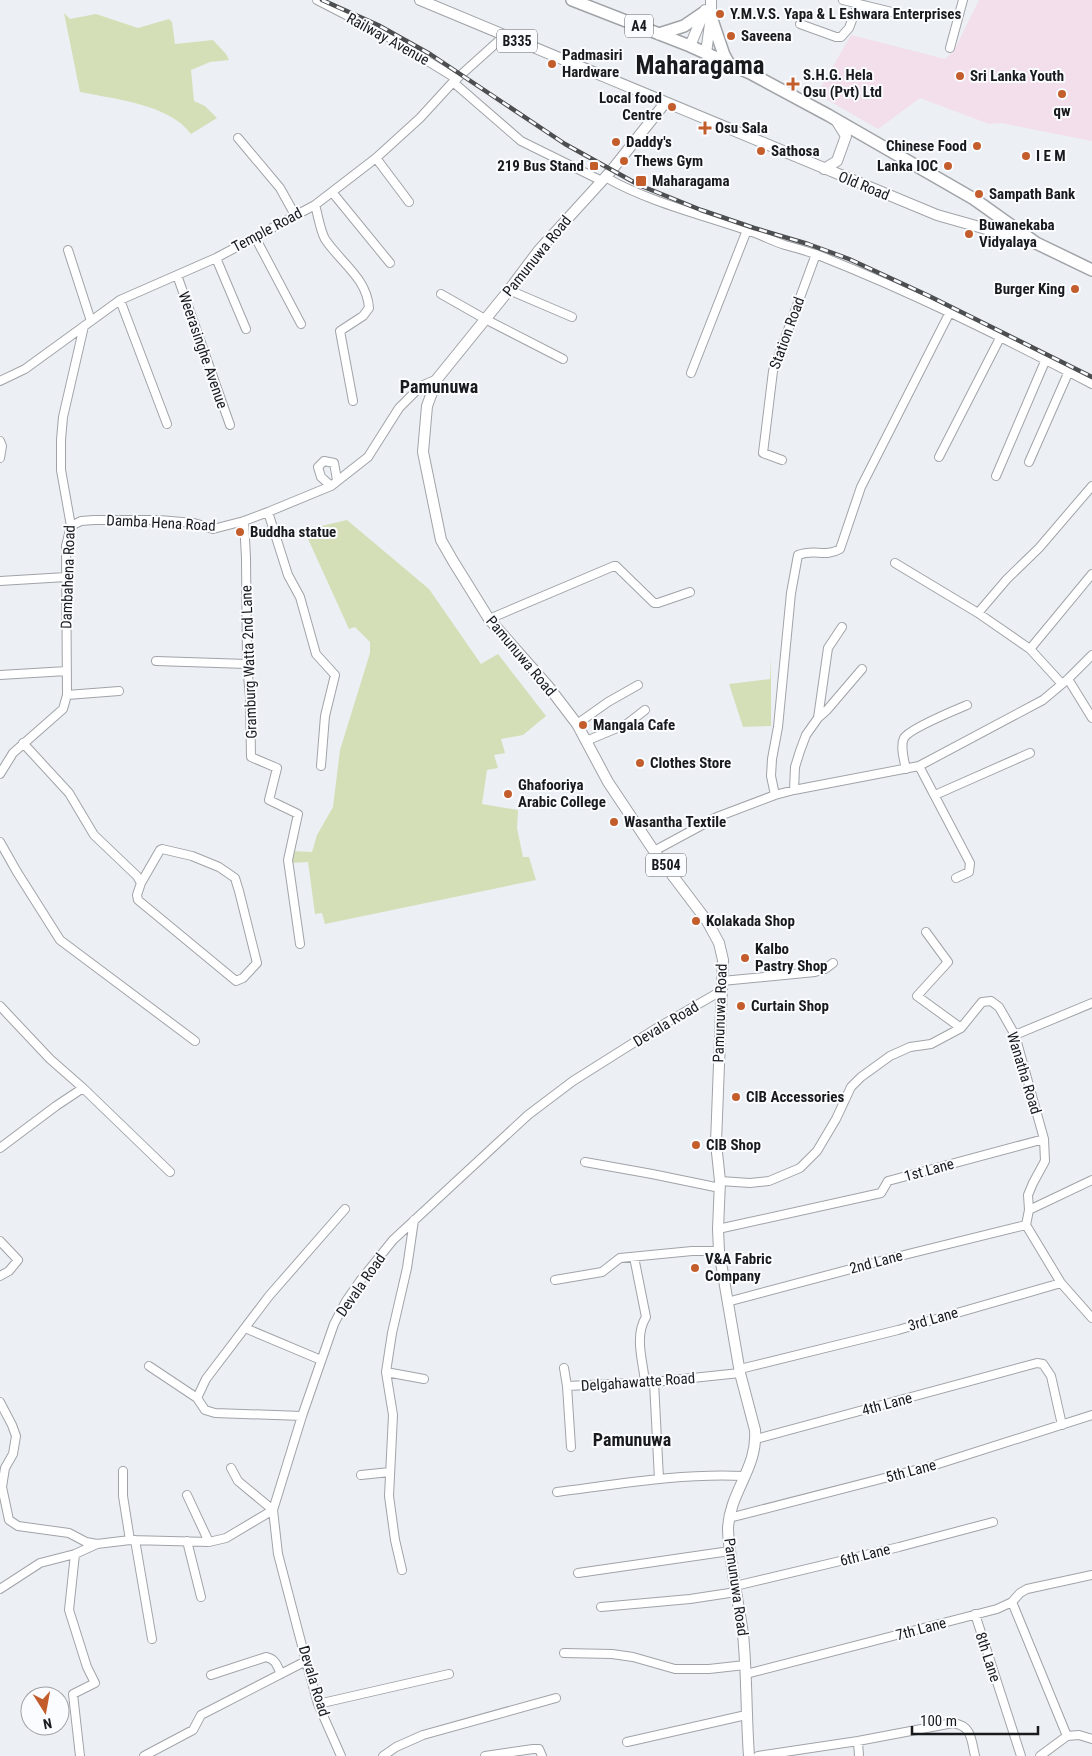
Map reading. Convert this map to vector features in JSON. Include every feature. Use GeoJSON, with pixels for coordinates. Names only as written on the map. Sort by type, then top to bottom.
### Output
{"type":"FeatureCollection","features":[{"type":"Feature","properties":{"kind":"highway","name":"A4"},"geometry":{"type":"LineString","coordinates":[[572,0],[690,46],[730,64],[836,120],[974,199],[1036,243],[1092,270]]}},
{"type":"Feature","properties":{"kind":"highway"},"geometry":{"type":"LineString","coordinates":[[659,34],[684,26],[707,15],[724,55],[730,64]]}},
{"type":"Feature","properties":{"kind":"main road","name":"Old Road"},"geometry":{"type":"LineString","coordinates":[[420,0],[937,215],[1036,243]]}},
{"type":"Feature","properties":{"kind":"main road"},"geometry":{"type":"LineString","coordinates":[[690,46],[707,15],[711,2]]}},
{"type":"Feature","properties":{"kind":"main road"},"geometry":{"type":"LineString","coordinates":[[706,53],[707,15]]}},
{"type":"Feature","properties":{"kind":"main road","name":"Pamunuwa Road"},"geometry":{"type":"LineString","coordinates":[[665,103],[603,179],[538,250],[509,290],[437,379],[427,406],[423,452],[441,540],[489,619],[548,686],[577,724],[608,782],[654,851],[696,904],[719,943],[723,960],[716,1144],[720,1184],[719,1251],[740,1371],[756,1439],[753,1459],[744,1476],[728,1518],[730,1551],[746,1669],[746,1715],[749,1756]]}},
{"type":"Feature","properties":{"kind":"main road"},"geometry":{"type":"LineString","coordinates":[[824,169],[836,161],[846,136],[836,120]]}},
{"type":"Feature","properties":{"kind":"street","name":"Railway Avenue"},"geometry":{"type":"LineString","coordinates":[[317,0],[385,35],[455,80],[521,141],[626,190],[816,254],[918,296],[1001,336],[1092,384]]}},
{"type":"Feature","properties":{"kind":"street"},"geometry":{"type":"LineString","coordinates":[[843,0],[904,15]]}},
{"type":"Feature","properties":{"kind":"street"},"geometry":{"type":"LineString","coordinates":[[950,48],[963,0]]}},
{"type":"Feature","properties":{"kind":"street"},"geometry":{"type":"LineString","coordinates":[[800,24],[836,37],[841,36],[849,28],[858,4]]}},
{"type":"Feature","properties":{"kind":"street","name":"Temple Road"},"geometry":{"type":"LineString","coordinates":[[0,381],[25,369],[120,300],[216,258],[315,205],[376,158],[420,118],[455,80],[504,36]]}},
{"type":"Feature","properties":{"kind":"street"},"geometry":{"type":"LineString","coordinates":[[238,138],[280,188],[295,215]]}},
{"type":"Feature","properties":{"kind":"street"},"geometry":{"type":"LineString","coordinates":[[376,158],[409,202]]}},
{"type":"Feature","properties":{"kind":"street"},"geometry":{"type":"LineString","coordinates":[[332,192],[390,263]]}},
{"type":"Feature","properties":{"kind":"street"},"geometry":{"type":"LineString","coordinates":[[315,205],[324,238],[358,279],[369,303],[369,308],[363,316],[340,331],[353,401]]}},
{"type":"Feature","properties":{"kind":"street"},"geometry":{"type":"LineString","coordinates":[[691,373],[747,230]]}},
{"type":"Feature","properties":{"kind":"street"},"geometry":{"type":"LineString","coordinates":[[255,237],[301,324]]}},
{"type":"Feature","properties":{"kind":"street"},"geometry":{"type":"LineString","coordinates":[[68,250],[91,321]]}},
{"type":"Feature","properties":{"kind":"street","name":"Station Road"},"geometry":{"type":"LineString","coordinates":[[782,460],[763,453],[773,371],[816,254]]}},
{"type":"Feature","properties":{"kind":"street"},"geometry":{"type":"LineString","coordinates":[[216,258],[246,329]]}},
{"type":"Feature","properties":{"kind":"street","name":"Weerasinghe Avenue"},"geometry":{"type":"LineString","coordinates":[[177,275],[230,425]]}},
{"type":"Feature","properties":{"kind":"street"},"geometry":{"type":"LineString","coordinates":[[509,290],[572,317]]}},
{"type":"Feature","properties":{"kind":"street"},"geometry":{"type":"LineString","coordinates":[[441,294],[563,359]]}},
{"type":"Feature","properties":{"kind":"street"},"geometry":{"type":"LineString","coordinates":[[120,300],[166,424]]}},
{"type":"Feature","properties":{"kind":"street"},"geometry":{"type":"LineString","coordinates":[[775,795],[772,759],[778,727],[791,593],[798,555],[809,551],[831,554],[840,549],[861,487],[950,312]]}},
{"type":"Feature","properties":{"kind":"street","name":"Dambahena Road"},"geometry":{"type":"LineString","coordinates":[[0,774],[13,752],[63,709],[67,695],[66,546],[71,526],[61,470],[61,440],[63,417],[84,326]]}},
{"type":"Feature","properties":{"kind":"street"},"geometry":{"type":"LineString","coordinates":[[939,457],[973,394],[1001,336]]}},
{"type":"Feature","properties":{"kind":"street"},"geometry":{"type":"LineString","coordinates":[[996,476],[1046,359]]}},
{"type":"Feature","properties":{"kind":"street"},"geometry":{"type":"LineString","coordinates":[[1029,462],[1069,372]]}},
{"type":"Feature","properties":{"kind":"street","name":"Damba Hena Road"},"geometry":{"type":"LineString","coordinates":[[71,526],[81,521],[94,520],[159,520],[194,523],[213,528],[244,522],[334,483],[368,457],[399,408],[420,386],[437,379]]}},
{"type":"Feature","properties":{"kind":"street"},"geometry":{"type":"LineString","coordinates":[[0,441],[2,446],[0,458]]}},
{"type":"Feature","properties":{"kind":"street"},"geometry":{"type":"LineString","coordinates":[[978,613],[1007,578],[1039,548],[1092,486]]}},
{"type":"Feature","properties":{"kind":"street"},"geometry":{"type":"LineString","coordinates":[[268,512],[288,575],[300,597],[316,654],[335,675],[325,716],[321,766]]}},
{"type":"Feature","properties":{"kind":"street","name":"Gramburg Watta 2nd Lane"},"geometry":{"type":"LineString","coordinates":[[244,522],[247,664],[252,757],[277,768],[268,800],[298,814],[288,860],[300,944]]}},
{"type":"Feature","properties":{"kind":"street"},"geometry":{"type":"LineString","coordinates":[[895,563],[978,613],[1030,649],[1062,684]]}},
{"type":"Feature","properties":{"kind":"street"},"geometry":{"type":"LineString","coordinates":[[489,619],[611,566],[616,566],[654,603],[690,592]]}},
{"type":"Feature","properties":{"kind":"street"},"geometry":{"type":"LineString","coordinates":[[1030,649],[1092,574]]}},
{"type":"Feature","properties":{"kind":"street"},"geometry":{"type":"LineString","coordinates":[[0,581],[66,577]]}},
{"type":"Feature","properties":{"kind":"street"},"geometry":{"type":"LineString","coordinates":[[818,718],[828,648],[842,627]]}},
{"type":"Feature","properties":{"kind":"street"},"geometry":{"type":"LineString","coordinates":[[654,851],[717,818],[775,795],[919,766],[1043,700],[1092,655]]}},
{"type":"Feature","properties":{"kind":"street"},"geometry":{"type":"LineString","coordinates":[[156,661],[247,664]]}},
{"type":"Feature","properties":{"kind":"street"},"geometry":{"type":"LineString","coordinates":[[794,790],[795,767],[806,735],[818,718],[862,669]]}},
{"type":"Feature","properties":{"kind":"street"},"geometry":{"type":"LineString","coordinates":[[0,675],[67,671]]}},
{"type":"Feature","properties":{"kind":"street"},"geometry":{"type":"LineString","coordinates":[[1068,678],[1092,718]]}},
{"type":"Feature","properties":{"kind":"street"},"geometry":{"type":"LineString","coordinates":[[577,724],[608,702],[638,685]]}},
{"type":"Feature","properties":{"kind":"street"},"geometry":{"type":"LineString","coordinates":[[67,695],[119,690]]}},
{"type":"Feature","properties":{"kind":"street"},"geometry":{"type":"LineString","coordinates":[[906,769],[903,744],[905,736],[913,730],[966,705]]}},
{"type":"Feature","properties":{"kind":"street"},"geometry":{"type":"LineString","coordinates":[[586,741],[626,724],[645,710]]}},
{"type":"Feature","properties":{"kind":"street"},"geometry":{"type":"LineString","coordinates":[[23,744],[69,792],[94,835],[136,876],[141,884]]}},
{"type":"Feature","properties":{"kind":"street"},"geometry":{"type":"LineString","coordinates":[[935,795],[1030,753]]}},
{"type":"Feature","properties":{"kind":"street"},"geometry":{"type":"LineString","coordinates":[[919,766],[970,863],[969,872],[956,878]]}},
{"type":"Feature","properties":{"kind":"street"},"geometry":{"type":"LineString","coordinates":[[0,842],[60,940],[195,1041]]}},
{"type":"Feature","properties":{"kind":"street"},"geometry":{"type":"LineString","coordinates":[[162,849],[192,856],[219,867],[235,878],[240,891],[257,963],[243,978],[236,981],[138,900],[137,895],[141,884],[162,849]]}},
{"type":"Feature","properties":{"kind":"street"},"geometry":{"type":"LineString","coordinates":[[926,932],[948,962],[918,996],[961,1028]]}},
{"type":"Feature","properties":{"kind":"street"},"geometry":{"type":"LineString","coordinates":[[722,986],[825,970],[833,963]]}},
{"type":"Feature","properties":{"kind":"street","name":"Devala Road"},"geometry":{"type":"LineString","coordinates":[[341,1756],[318,1704],[306,1661],[278,1554],[273,1510],[302,1416],[334,1324],[346,1301],[387,1247],[548,1098],[722,986]]}},
{"type":"Feature","properties":{"kind":"street","name":"Wanatha Road"},"geometry":{"type":"LineString","coordinates":[[585,1162],[720,1184],[769,1181],[800,1168],[817,1151],[836,1119],[851,1087],[861,1077],[890,1056],[910,1047],[930,1044],[961,1028],[982,1002],[991,1001],[999,1007],[1015,1035],[1044,1139]]}},
{"type":"Feature","properties":{"kind":"street"},"geometry":{"type":"LineString","coordinates":[[1015,1035],[1092,1003]]}},
{"type":"Feature","properties":{"kind":"street"},"geometry":{"type":"LineString","coordinates":[[0,1006],[50,1059],[84,1088],[170,1172]]}},
{"type":"Feature","properties":{"kind":"street"},"geometry":{"type":"LineString","coordinates":[[0,1148],[56,1106],[84,1088]]}},
{"type":"Feature","properties":{"kind":"street"},"geometry":{"type":"LineString","coordinates":[[1044,1139],[1045,1161],[1028,1195],[1029,1210],[1026,1225],[1061,1283],[1092,1318]]}},
{"type":"Feature","properties":{"kind":"street","name":"1st Lane"},"geometry":{"type":"LineString","coordinates":[[718,1229],[881,1193],[888,1181],[1044,1139]]}},
{"type":"Feature","properties":{"kind":"street"},"geometry":{"type":"LineString","coordinates":[[1029,1210],[1092,1180]]}},
{"type":"Feature","properties":{"kind":"street"},"geometry":{"type":"LineString","coordinates":[[197,1398],[206,1379],[269,1296],[345,1209]]}},
{"type":"Feature","properties":{"kind":"street"},"geometry":{"type":"LineString","coordinates":[[402,1570],[395,1540],[389,1496],[393,1415],[386,1372],[392,1333],[407,1268],[414,1220]]}},
{"type":"Feature","properties":{"kind":"street","name":"2nd Lane"},"geometry":{"type":"LineString","coordinates":[[727,1302],[889,1258],[1026,1225]]}},
{"type":"Feature","properties":{"kind":"street"},"geometry":{"type":"LineString","coordinates":[[0,1241],[18,1260],[9,1271],[0,1276]]}},
{"type":"Feature","properties":{"kind":"street"},"geometry":{"type":"LineString","coordinates":[[555,1280],[602,1272],[620,1258],[692,1251],[719,1251]]}},
{"type":"Feature","properties":{"kind":"street"},"geometry":{"type":"LineString","coordinates":[[634,1257],[646,1317],[640,1326],[645,1382]]}},
{"type":"Feature","properties":{"kind":"street","name":"3rd Lane"},"geometry":{"type":"LineString","coordinates":[[740,1371],[898,1330],[1061,1283]]}},
{"type":"Feature","properties":{"kind":"street"},"geometry":{"type":"LineString","coordinates":[[245,1328],[321,1360]]}},
{"type":"Feature","properties":{"kind":"street","name":"4th Lane"},"geometry":{"type":"LineString","coordinates":[[756,1439],[1037,1362],[1043,1364],[1051,1376],[1062,1425]]}},
{"type":"Feature","properties":{"kind":"street"},"geometry":{"type":"LineString","coordinates":[[149,1366],[197,1398],[205,1410],[215,1414],[302,1416]]}},
{"type":"Feature","properties":{"kind":"street"},"geometry":{"type":"LineString","coordinates":[[564,1368],[567,1386]]}},
{"type":"Feature","properties":{"kind":"street","name":"Delgahawatte Road"},"geometry":{"type":"LineString","coordinates":[[571,1447],[567,1386],[654,1382],[740,1371]]}},
{"type":"Feature","properties":{"kind":"street"},"geometry":{"type":"LineString","coordinates":[[386,1372],[424,1379]]}},
{"type":"Feature","properties":{"kind":"street"},"geometry":{"type":"LineString","coordinates":[[654,1382],[659,1479]]}},
{"type":"Feature","properties":{"kind":"street"},"geometry":{"type":"LineString","coordinates":[[0,1402],[16,1436],[13,1454],[5,1468],[2,1487],[9,1520],[18,1526],[69,1533],[86,1542],[97,1544],[132,1540],[208,1542],[226,1538],[273,1510],[238,1481],[231,1468]]}},
{"type":"Feature","properties":{"kind":"street","name":"5th Lane"},"geometry":{"type":"LineString","coordinates":[[728,1518],[935,1465],[1092,1415]]}},
{"type":"Feature","properties":{"kind":"street"},"geometry":{"type":"LineString","coordinates":[[123,1471],[124,1496],[152,1639]]}},
{"type":"Feature","properties":{"kind":"street"},"geometry":{"type":"LineString","coordinates":[[361,1475],[390,1472]]}},
{"type":"Feature","properties":{"kind":"street"},"geometry":{"type":"LineString","coordinates":[[557,1492],[659,1479],[713,1475],[744,1476]]}},
{"type":"Feature","properties":{"kind":"street"},"geometry":{"type":"LineString","coordinates":[[187,1495],[208,1542]]}},
{"type":"Feature","properties":{"kind":"street","name":"6th Lane"},"geometry":{"type":"LineString","coordinates":[[601,1607],[690,1599],[736,1589],[993,1522]]}},
{"type":"Feature","properties":{"kind":"street"},"geometry":{"type":"LineString","coordinates":[[187,1541],[201,1597]]}},
{"type":"Feature","properties":{"kind":"street"},"geometry":{"type":"LineString","coordinates":[[0,1589],[40,1563],[75,1554],[97,1544]]}},
{"type":"Feature","properties":{"kind":"street"},"geometry":{"type":"LineString","coordinates":[[578,1573],[730,1551]]}},
{"type":"Feature","properties":{"kind":"street"},"geometry":{"type":"LineString","coordinates":[[75,1554],[69,1610],[87,1667],[95,1682],[73,1694],[80,1756]]}},
{"type":"Feature","properties":{"kind":"street","name":"7th Lane"},"geometry":{"type":"LineString","coordinates":[[564,1653],[612,1654],[633,1657],[675,1669],[746,1669],[975,1614],[1012,1602],[1020,1592],[1027,1588],[1092,1575]]}},
{"type":"Feature","properties":{"kind":"street"},"geometry":{"type":"LineString","coordinates":[[1012,1602],[1067,1736]]}},
{"type":"Feature","properties":{"kind":"street","name":"8th Lane"},"geometry":{"type":"LineString","coordinates":[[975,1614],[1021,1756]]}},
{"type":"Feature","properties":{"kind":"street"},"geometry":{"type":"LineString","coordinates":[[211,1674],[266,1657],[275,1661],[281,1674]]}},
{"type":"Feature","properties":{"kind":"street"},"geometry":{"type":"LineString","coordinates":[[144,1756],[193,1730],[201,1715],[306,1661]]}},
{"type":"Feature","properties":{"kind":"street"},"geometry":{"type":"LineString","coordinates":[[318,1704],[449,1674]]}},
{"type":"Feature","properties":{"kind":"street"},"geometry":{"type":"LineString","coordinates":[[384,1756],[396,1747],[423,1735],[556,1698]]}},
{"type":"Feature","properties":{"kind":"street"},"geometry":{"type":"LineString","coordinates":[[627,1742],[746,1715]]}},
{"type":"Feature","properties":{"kind":"street"},"geometry":{"type":"LineString","coordinates":[[758,1756],[858,1741],[952,1723],[962,1724],[969,1732],[976,1756]]}},
{"type":"Feature","properties":{"kind":"street"},"geometry":{"type":"LineString","coordinates":[[1040,1756],[1067,1736],[1079,1735],[1092,1739]]}},
{"type":"Feature","properties":{"kind":"street"},"geometry":{"type":"LineString","coordinates":[[858,1741],[859,1756]]}},
{"type":"Feature","properties":{"kind":"street"},"geometry":{"type":"LineString","coordinates":[[485,1756],[533,1748],[539,1749],[542,1756]]}},
{"type":"Feature","properties":{"kind":"shaded area","name":"Sri Lanka Youth"},"geometry":{"type":"Polygon","coordinates":[[[979,0],[1092,0],[1092,141],[1001,123],[989,124],[920,98],[878,129],[817,94],[851,35],[945,59],[954,51],[979,0]]]}},
{"type":"Feature","properties":{"kind":"green space"},"geometry":{"type":"Polygon","coordinates":[[[64,13],[70,19],[96,14],[138,28],[169,19],[172,22],[175,44],[213,40],[229,60],[210,62],[191,70],[194,101],[205,106],[217,118],[191,134],[181,124],[155,109],[124,100],[80,92],[64,13]]]}},
{"type":"Feature","properties":{"kind":"green space"},"geometry":{"type":"Polygon","coordinates":[[[347,520],[429,589],[481,664],[498,654],[546,716],[523,735],[501,739],[505,753],[494,755],[498,768],[487,770],[482,804],[518,810],[517,828],[523,857],[529,857],[536,880],[325,924],[322,913],[315,914],[308,862],[291,863],[293,851],[312,852],[317,835],[333,807],[340,750],[370,653],[370,642],[355,627],[349,629],[304,530],[347,520]]]}},
{"type":"Feature","properties":{"kind":"green space"},"geometry":{"type":"Polygon","coordinates":[[[771,657],[771,726],[743,727],[729,684],[770,679],[771,657]]]}},
{"type":"Feature","properties":{"kind":"railway"},"geometry":{"type":"LineString","coordinates":[[322,0],[378,25],[430,54],[565,144],[639,185],[701,210],[849,259],[929,296],[1092,377]]}},
{"type":"Feature","properties":{"kind":"place","name":"Y.M.V.S. Yapa & L Eshwara Enterprises"},"geometry":{"type":"Point","coordinates":[720,14]}},
{"type":"Feature","properties":{"kind":"place","name":"Saveena"},"geometry":{"type":"Point","coordinates":[731,36]}},
{"type":"Feature","properties":{"kind":"place","name":"Padmasiri Hardware"},"geometry":{"type":"Point","coordinates":[552,64]}},
{"type":"Feature","properties":{"kind":"place","name":"Sri Lanka Youth"},"geometry":{"type":"Point","coordinates":[960,76]}},
{"type":"Feature","properties":{"kind":"place","name":"S.H.G. Hela Osu (Pvt) Ltd"},"geometry":{"type":"Point","coordinates":[793,84]}},
{"type":"Feature","properties":{"kind":"place","name":"qw"},"geometry":{"type":"Point","coordinates":[1062,94]}},
{"type":"Feature","properties":{"kind":"place","name":"Local food Centre"},"geometry":{"type":"Point","coordinates":[672,107]}},
{"type":"Feature","properties":{"kind":"place","name":"Osu Sala"},"geometry":{"type":"Point","coordinates":[705,128]}},
{"type":"Feature","properties":{"kind":"place","name":"Daddy's"},"geometry":{"type":"Point","coordinates":[616,142]}},
{"type":"Feature","properties":{"kind":"place","name":"Chinese Food"},"geometry":{"type":"Point","coordinates":[977,146]}},
{"type":"Feature","properties":{"kind":"place","name":"Sathosa"},"geometry":{"type":"Point","coordinates":[761,151]}},
{"type":"Feature","properties":{"kind":"place","name":"I E M"},"geometry":{"type":"Point","coordinates":[1026,156]}},
{"type":"Feature","properties":{"kind":"place","name":"Thews Gym"},"geometry":{"type":"Point","coordinates":[624,161]}},
{"type":"Feature","properties":{"kind":"place","name":"219 Bus Stand"},"geometry":{"type":"Point","coordinates":[594,166]}},
{"type":"Feature","properties":{"kind":"place","name":"Lanka IOC"},"geometry":{"type":"Point","coordinates":[948,166]}},
{"type":"Feature","properties":{"kind":"place","name":"Maharagama"},"geometry":{"type":"Point","coordinates":[641,181]}},
{"type":"Feature","properties":{"kind":"place","name":"Sampath Bank"},"geometry":{"type":"Point","coordinates":[979,194]}},
{"type":"Feature","properties":{"kind":"place","name":"Buwanekaba Vidyalaya"},"geometry":{"type":"Point","coordinates":[969,234]}},
{"type":"Feature","properties":{"kind":"place","name":"Burger King"},"geometry":{"type":"Point","coordinates":[1075,289]}},
{"type":"Feature","properties":{"kind":"place","name":"Buddha statue"},"geometry":{"type":"Point","coordinates":[240,532]}},
{"type":"Feature","properties":{"kind":"place","name":"Mangala Cafe"},"geometry":{"type":"Point","coordinates":[583,725]}},
{"type":"Feature","properties":{"kind":"place","name":"Clothes Store"},"geometry":{"type":"Point","coordinates":[640,763]}},
{"type":"Feature","properties":{"kind":"place","name":"Ghafooriya Arabic College"},"geometry":{"type":"Point","coordinates":[508,794]}},
{"type":"Feature","properties":{"kind":"place","name":"Wasantha Textile"},"geometry":{"type":"Point","coordinates":[614,822]}},
{"type":"Feature","properties":{"kind":"place","name":"Kolakada Shop"},"geometry":{"type":"Point","coordinates":[696,921]}},
{"type":"Feature","properties":{"kind":"place","name":"Kalbo Pastry Shop"},"geometry":{"type":"Point","coordinates":[745,958]}},
{"type":"Feature","properties":{"kind":"place","name":"Curtain Shop"},"geometry":{"type":"Point","coordinates":[741,1006]}},
{"type":"Feature","properties":{"kind":"place","name":"CIB Accessories"},"geometry":{"type":"Point","coordinates":[736,1097]}},
{"type":"Feature","properties":{"kind":"place","name":"CIB Shop"},"geometry":{"type":"Point","coordinates":[696,1145]}},
{"type":"Feature","properties":{"kind":"place","name":"V&A Fabric Company"},"geometry":{"type":"Point","coordinates":[695,1268]}},
{"type":"Feature","properties":{"kind":"district","name":"Maharagama"},"geometry":{"type":"Point","coordinates":[700,65]}},
{"type":"Feature","properties":{"kind":"district","name":"Pamunuwa"},"geometry":{"type":"Point","coordinates":[439,386]}},
{"type":"Feature","properties":{"kind":"district","name":"Pamunuwa"},"geometry":{"type":"Point","coordinates":[632,1439]}}]}
